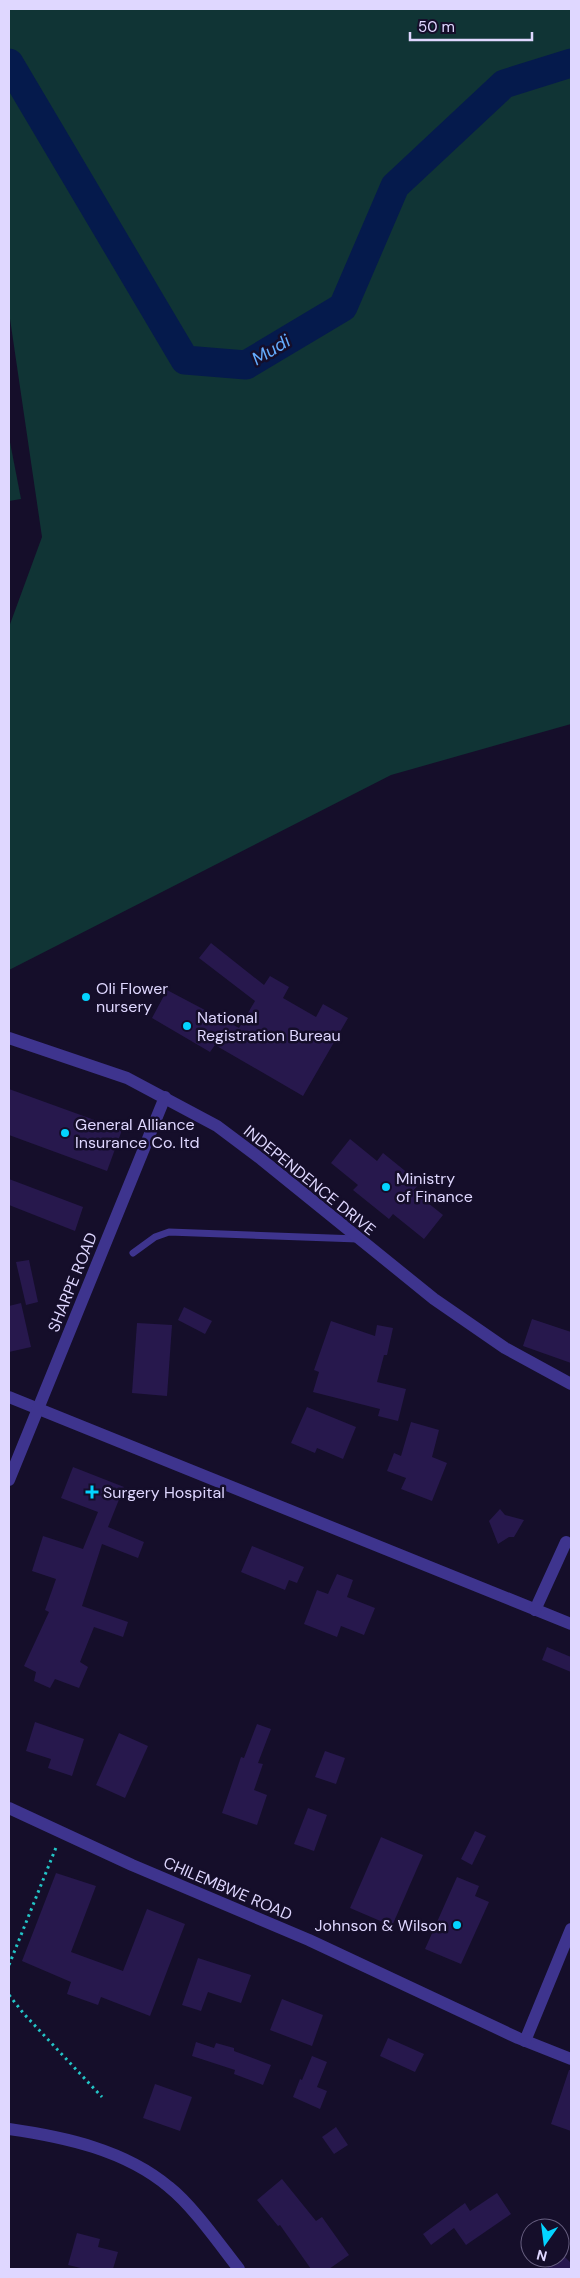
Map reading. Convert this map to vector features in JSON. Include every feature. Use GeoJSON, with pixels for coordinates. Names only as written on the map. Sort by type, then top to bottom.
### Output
{"type":"FeatureCollection","features":[{"type":"Feature","properties":{"kind":"street","name":"INDEPENDENCE DRIVE"},"geometry":{"type":"LineString","coordinates":[[9,1038],[105,1069],[165,1096],[217,1126],[261,1159],[434,1299],[505,1348],[571,1384]]}},
{"type":"Feature","properties":{"kind":"street","name":"SHARPE ROAD"},"geometry":{"type":"LineString","coordinates":[[9,1480],[165,1096]]}},
{"type":"Feature","properties":{"kind":"street"},"geometry":{"type":"LineString","coordinates":[[9,1397],[571,1624]]}},
{"type":"Feature","properties":{"kind":"street"},"geometry":{"type":"LineString","coordinates":[[535,1610],[566,1542]]}},
{"type":"Feature","properties":{"kind":"street","name":"CHILEMBWE ROAD"},"geometry":{"type":"LineString","coordinates":[[9,1808],[132,1865],[310,1940],[525,2041],[571,2059]]}},
{"type":"Feature","properties":{"kind":"street"},"geometry":{"type":"LineString","coordinates":[[525,2041],[571,1929]]}},
{"type":"Feature","properties":{"kind":"street"},"geometry":{"type":"LineString","coordinates":[[9,2129],[57,2136],[90,2146],[149,2172],[171,2188],[213,2236],[238,2269]]}},
{"type":"Feature","properties":{"kind":"lane"},"geometry":{"type":"LineString","coordinates":[[133,1253],[155,1237],[169,1232],[358,1239]]}},
{"type":"Feature","properties":{"kind":"path"},"geometry":{"type":"LineString","coordinates":[[9,1965],[63,1832]]}},
{"type":"Feature","properties":{"kind":"path"},"geometry":{"type":"LineString","coordinates":[[9,1995],[24,2014],[102,2096]]}},
{"type":"Feature","properties":{"kind":"green space"},"geometry":{"type":"Polygon","coordinates":[[[9,9],[571,9],[571,724],[391,775],[9,970],[9,627],[42,537],[9,312],[9,9]]]}},
{"type":"Feature","properties":{"kind":"green space"},"geometry":{"type":"Polygon","coordinates":[[[9,437],[21,499],[9,501],[9,437]]]}},
{"type":"Feature","properties":{"kind":"building"},"geometry":{"type":"Polygon","coordinates":[[[211,943],[264,985],[270,976],[289,987],[283,998],[316,1017],[323,1004],[348,1018],[303,1096],[215,1045],[210,1052],[152,1018],[167,990],[239,1028],[255,1001],[199,958],[211,943]]]}},
{"type":"Feature","properties":{"kind":"building","name":"General Alliance Insurance Co. ltd"},"geometry":{"type":"Polygon","coordinates":[[[9,1089],[122,1130],[107,1171],[9,1135],[9,1089]]]}},
{"type":"Feature","properties":{"kind":"building","name":"Ministry of Finance"},"geometry":{"type":"Polygon","coordinates":[[[350,1139],[377,1161],[383,1153],[420,1183],[413,1191],[443,1215],[424,1239],[393,1214],[389,1219],[353,1190],[358,1185],[331,1163],[350,1139]]]}},
{"type":"Feature","properties":{"kind":"building"},"geometry":{"type":"Polygon","coordinates":[[[9,1179],[83,1207],[75,1231],[9,1205],[9,1179]]]}},
{"type":"Feature","properties":{"kind":"building"},"geometry":{"type":"Polygon","coordinates":[[[29,1260],[38,1302],[26,1305],[16,1262],[29,1260]]]}},
{"type":"Feature","properties":{"kind":"building"},"geometry":{"type":"Polygon","coordinates":[[[21,1303],[31,1347],[9,1352],[9,1306],[21,1303]]]}},
{"type":"Feature","properties":{"kind":"building"},"geometry":{"type":"Polygon","coordinates":[[[184,1307],[212,1321],[205,1334],[178,1320],[184,1307]]]}},
{"type":"Feature","properties":{"kind":"building"},"geometry":{"type":"Polygon","coordinates":[[[532,1319],[571,1332],[571,1363],[523,1346],[532,1319]]]}},
{"type":"Feature","properties":{"kind":"building"},"geometry":{"type":"Polygon","coordinates":[[[331,1321],[375,1336],[377,1325],[393,1328],[387,1355],[384,1355],[377,1382],[406,1389],[398,1421],[378,1416],[380,1409],[313,1392],[319,1372],[314,1370],[331,1321]]]}},
{"type":"Feature","properties":{"kind":"building"},"geometry":{"type":"Polygon","coordinates":[[[137,1323],[172,1325],[167,1396],[132,1393],[137,1323]]]}},
{"type":"Feature","properties":{"kind":"building"},"geometry":{"type":"Polygon","coordinates":[[[307,1407],[356,1427],[343,1459],[317,1448],[315,1453],[291,1443],[307,1407]]]}},
{"type":"Feature","properties":{"kind":"building"},"geometry":{"type":"Polygon","coordinates":[[[411,1422],[439,1430],[432,1457],[447,1463],[432,1501],[401,1489],[406,1478],[387,1471],[394,1453],[401,1456],[411,1422]]]}},
{"type":"Feature","properties":{"kind":"building"},"geometry":{"type":"Polygon","coordinates":[[[73,1467],[124,1487],[108,1527],[144,1542],[138,1558],[102,1544],[82,1606],[128,1622],[123,1637],[94,1627],[80,1662],[88,1667],[79,1688],[55,1679],[50,1688],[34,1681],[36,1672],[24,1666],[49,1612],[45,1610],[56,1579],[32,1571],[43,1536],[83,1549],[98,1512],[61,1498],[73,1467]]]}},
{"type":"Feature","properties":{"kind":"building"},"geometry":{"type":"Polygon","coordinates":[[[500,1509],[505,1515],[524,1520],[514,1537],[509,1537],[498,1544],[489,1521],[500,1509]]]}},
{"type":"Feature","properties":{"kind":"building"},"geometry":{"type":"Polygon","coordinates":[[[252,1546],[304,1567],[297,1583],[289,1580],[285,1590],[241,1572],[252,1546]]]}},
{"type":"Feature","properties":{"kind":"building"},"geometry":{"type":"Polygon","coordinates":[[[337,1574],[353,1580],[347,1597],[375,1608],[364,1635],[341,1626],[337,1637],[304,1624],[317,1590],[328,1594],[337,1574]]]}},
{"type":"Feature","properties":{"kind":"building"},"geometry":{"type":"Polygon","coordinates":[[[547,1647],[571,1657],[571,1672],[542,1660],[547,1647]]]}},
{"type":"Feature","properties":{"kind":"building"},"geometry":{"type":"Polygon","coordinates":[[[35,1722],[84,1739],[72,1776],[48,1768],[51,1759],[26,1751],[35,1722]]]}},
{"type":"Feature","properties":{"kind":"building"},"geometry":{"type":"Polygon","coordinates":[[[257,1724],[271,1729],[258,1763],[263,1764],[254,1790],[267,1795],[257,1825],[222,1813],[241,1757],[244,1758],[257,1724]]]}},
{"type":"Feature","properties":{"kind":"building"},"geometry":{"type":"Polygon","coordinates":[[[119,1733],[148,1746],[125,1798],[96,1785],[119,1733]]]}},
{"type":"Feature","properties":{"kind":"building"},"geometry":{"type":"Polygon","coordinates":[[[325,1751],[345,1758],[336,1784],[315,1777],[325,1751]]]}},
{"type":"Feature","properties":{"kind":"building"},"geometry":{"type":"Polygon","coordinates":[[[308,1808],[327,1815],[314,1851],[294,1844],[308,1808]]]}},
{"type":"Feature","properties":{"kind":"building"},"geometry":{"type":"Polygon","coordinates":[[[475,1831],[486,1836],[472,1865],[461,1859],[475,1831]]]}},
{"type":"Feature","properties":{"kind":"building"},"geometry":{"type":"Polygon","coordinates":[[[381,1837],[423,1855],[392,1926],[350,1908],[381,1837]]]}},
{"type":"Feature","properties":{"kind":"building"},"geometry":{"type":"Polygon","coordinates":[[[56,1873],[96,1886],[71,1952],[123,1971],[147,1909],[185,1924],[150,2016],[101,1997],[98,2005],[67,1994],[71,1982],[22,1961],[56,1873]]]}},
{"type":"Feature","properties":{"kind":"building","name":"Johnson & Wilson"},"geometry":{"type":"Polygon","coordinates":[[[457,1877],[479,1886],[475,1896],[489,1902],[461,1964],[425,1949],[457,1877]]]}},
{"type":"Feature","properties":{"kind":"building"},"geometry":{"type":"Polygon","coordinates":[[[198,1958],[251,1975],[241,2003],[208,1992],[201,2011],[182,2005],[198,1958]]]}},
{"type":"Feature","properties":{"kind":"building"},"geometry":{"type":"Polygon","coordinates":[[[282,1999],[323,2015],[312,2046],[270,2030],[282,1999]]]}},
{"type":"Feature","properties":{"kind":"building"},"geometry":{"type":"Polygon","coordinates":[[[388,2038],[424,2054],[415,2072],[380,2056],[388,2038]]]}},
{"type":"Feature","properties":{"kind":"building"},"geometry":{"type":"Polygon","coordinates":[[[196,2042],[214,2048],[216,2043],[234,2048],[234,2051],[271,2065],[263,2085],[234,2074],[235,2070],[192,2056],[196,2042]]]}},
{"type":"Feature","properties":{"kind":"building"},"geometry":{"type":"Polygon","coordinates":[[[312,2056],[327,2062],[317,2087],[327,2091],[320,2109],[293,2097],[312,2056]]]}},
{"type":"Feature","properties":{"kind":"building"},"geometry":{"type":"Polygon","coordinates":[[[569,2070],[571,2070],[571,2131],[551,2124],[569,2070]]]}},
{"type":"Feature","properties":{"kind":"building"},"geometry":{"type":"Polygon","coordinates":[[[155,2084],[192,2097],[180,2131],[143,2118],[155,2084]]]}},
{"type":"Feature","properties":{"kind":"building"},"geometry":{"type":"Polygon","coordinates":[[[336,2127],[348,2145],[334,2154],[322,2137],[336,2127]]]}},
{"type":"Feature","properties":{"kind":"building"},"geometry":{"type":"Polygon","coordinates":[[[282,2179],[316,2221],[322,2217],[349,2255],[329,2269],[311,2269],[280,2225],[278,2226],[257,2200],[282,2179]]]}},
{"type":"Feature","properties":{"kind":"building"},"geometry":{"type":"Polygon","coordinates":[[[497,2193],[511,2214],[466,2245],[454,2228],[431,2245],[423,2234],[465,2203],[470,2211],[497,2193]]]}},
{"type":"Feature","properties":{"kind":"building"},"geometry":{"type":"Polygon","coordinates":[[[77,2233],[100,2239],[98,2247],[118,2252],[113,2269],[85,2269],[68,2265],[77,2233]]]}},
{"type":"Feature","properties":{"kind":"building"},"geometry":{"type":"Polygon","coordinates":[[[571,2263],[571,2269],[546,2269],[570,2268],[571,2263]]]}},
{"type":"Feature","properties":{"kind":"waterway","name":"Mudi"},"geometry":{"type":"LineString","coordinates":[[9,63],[185,360],[246,365],[343,307],[395,186],[504,84],[571,63]]}},
{"type":"Feature","properties":{"kind":"place","name":"Oli Flower nursery"},"geometry":{"type":"Point","coordinates":[86,997]}},
{"type":"Feature","properties":{"kind":"place","name":"National Registration Bureau"},"geometry":{"type":"Point","coordinates":[187,1026]}},
{"type":"Feature","properties":{"kind":"place","name":"General Alliance Insurance Co. ltd"},"geometry":{"type":"Point","coordinates":[65,1133]}},
{"type":"Feature","properties":{"kind":"place","name":"Ministry of Finance"},"geometry":{"type":"Point","coordinates":[386,1187]}},
{"type":"Feature","properties":{"kind":"place","name":"Surgery Hospital"},"geometry":{"type":"Point","coordinates":[92,1492]}},
{"type":"Feature","properties":{"kind":"place","name":"Johnson & Wilson"},"geometry":{"type":"Point","coordinates":[457,1925]}}]}
